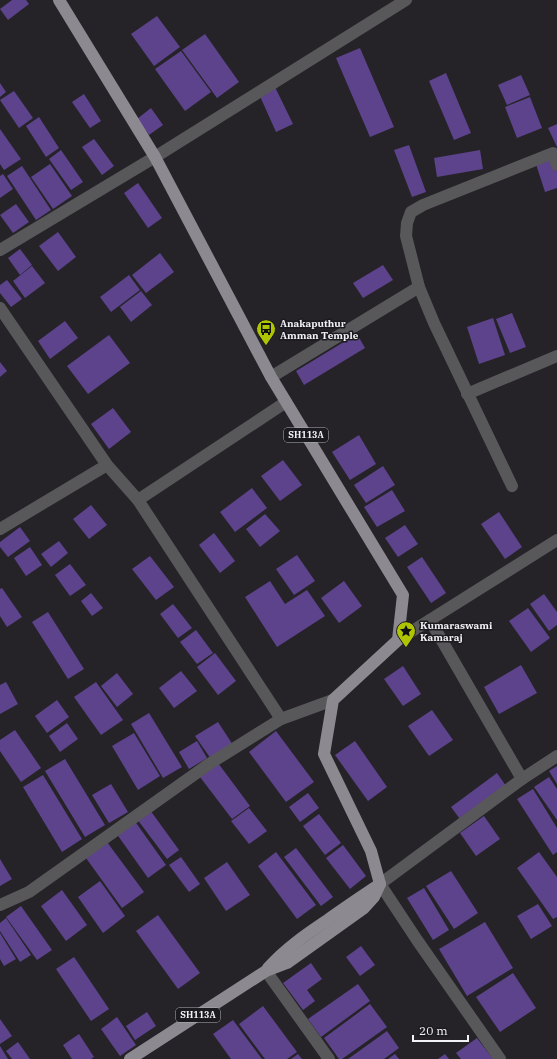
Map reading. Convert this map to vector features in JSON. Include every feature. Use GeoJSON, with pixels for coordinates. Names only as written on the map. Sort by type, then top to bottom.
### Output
{"type":"FeatureCollection","features":[{"type":"Feature","properties":{"kind":"main road","name":"SH113A"},"geometry":{"type":"LineString","coordinates":[[59,0],[155,157],[271,377],[403,595],[398,640]]}},
{"type":"Feature","properties":{"kind":"main road"},"geometry":{"type":"LineString","coordinates":[[380,884],[371,851],[324,754],[333,700],[398,640]]}},
{"type":"Feature","properties":{"kind":"main road","name":"SH113A"},"geometry":{"type":"LineString","coordinates":[[130,1059],[266,971],[287,963],[364,908],[374,898],[380,884]]}},
{"type":"Feature","properties":{"kind":"street"},"geometry":{"type":"LineString","coordinates":[[0,250],[155,157],[406,0]]}},
{"type":"Feature","properties":{"kind":"street"},"geometry":{"type":"LineString","coordinates":[[512,486],[467,394],[419,287],[406,236],[407,223],[411,212],[423,205],[553,153],[557,165]]}},
{"type":"Feature","properties":{"kind":"street"},"geometry":{"type":"LineString","coordinates":[[271,377],[419,287]]}},
{"type":"Feature","properties":{"kind":"street"},"geometry":{"type":"LineString","coordinates":[[0,308],[107,465],[138,500],[281,719]]}},
{"type":"Feature","properties":{"kind":"street"},"geometry":{"type":"LineString","coordinates":[[467,394],[557,356]]}},
{"type":"Feature","properties":{"kind":"street"},"geometry":{"type":"LineString","coordinates":[[138,500],[286,402]]}},
{"type":"Feature","properties":{"kind":"street"},"geometry":{"type":"LineString","coordinates":[[0,529],[107,465]]}},
{"type":"Feature","properties":{"kind":"street"},"geometry":{"type":"LineString","coordinates":[[398,640],[557,540]]}},
{"type":"Feature","properties":{"kind":"street"},"geometry":{"type":"LineString","coordinates":[[430,620],[522,779]]}},
{"type":"Feature","properties":{"kind":"street"},"geometry":{"type":"LineString","coordinates":[[0,905],[29,892],[209,764],[281,719],[333,700]]}},
{"type":"Feature","properties":{"kind":"street"},"geometry":{"type":"LineString","coordinates":[[500,1059],[380,884],[522,779],[557,756]]}},
{"type":"Feature","properties":{"kind":"street"},"geometry":{"type":"LineString","coordinates":[[266,971],[329,1059]]}},
{"type":"Feature","properties":{"kind":"building"},"geometry":{"type":"Polygon","coordinates":[[[12,0],[26,0],[29,4],[8,20],[0,9],[12,0]]]}},
{"type":"Feature","properties":{"kind":"building"},"geometry":{"type":"Polygon","coordinates":[[[157,16],[180,47],[154,66],[131,34],[157,16]]]}},
{"type":"Feature","properties":{"kind":"building"},"geometry":{"type":"Polygon","coordinates":[[[205,34],[239,82],[217,98],[182,50],[205,34]]]}},
{"type":"Feature","properties":{"kind":"building"},"geometry":{"type":"Polygon","coordinates":[[[360,48],[394,127],[370,137],[336,58],[360,48]]]}},
{"type":"Feature","properties":{"kind":"building"},"geometry":{"type":"Polygon","coordinates":[[[181,51],[211,92],[185,111],[155,69],[181,51]]]}},
{"type":"Feature","properties":{"kind":"building"},"geometry":{"type":"Polygon","coordinates":[[[446,73],[471,133],[454,140],[429,81],[446,73]]]}},
{"type":"Feature","properties":{"kind":"building"},"geometry":{"type":"Polygon","coordinates":[[[521,75],[530,95],[507,105],[498,85],[521,75]]]}},
{"type":"Feature","properties":{"kind":"building"},"geometry":{"type":"Polygon","coordinates":[[[0,83],[6,92],[0,97],[0,83]]]}},
{"type":"Feature","properties":{"kind":"building"},"geometry":{"type":"Polygon","coordinates":[[[275,87],[293,124],[276,132],[259,94],[275,87]]]}},
{"type":"Feature","properties":{"kind":"building"},"geometry":{"type":"Polygon","coordinates":[[[14,91],[33,118],[19,128],[0,100],[14,91]]]}},
{"type":"Feature","properties":{"kind":"building"},"geometry":{"type":"Polygon","coordinates":[[[84,94],[101,121],[90,128],[72,102],[84,94]]]}},
{"type":"Feature","properties":{"kind":"building"},"geometry":{"type":"Polygon","coordinates":[[[530,97],[542,128],[517,138],[505,107],[530,97]]]}},
{"type":"Feature","properties":{"kind":"building"},"geometry":{"type":"Polygon","coordinates":[[[151,108],[163,125],[149,135],[137,119],[151,108]]]}},
{"type":"Feature","properties":{"kind":"building"},"geometry":{"type":"Polygon","coordinates":[[[39,117],[59,148],[46,157],[26,126],[39,117]]]}},
{"type":"Feature","properties":{"kind":"building"},"geometry":{"type":"Polygon","coordinates":[[[557,124],[557,147],[548,128],[557,124]]]}},
{"type":"Feature","properties":{"kind":"building"},"geometry":{"type":"Polygon","coordinates":[[[0,129],[21,159],[4,170],[0,164],[0,129]]]}},
{"type":"Feature","properties":{"kind":"building"},"geometry":{"type":"Polygon","coordinates":[[[94,139],[114,166],[102,175],[82,147],[94,139]]]}},
{"type":"Feature","properties":{"kind":"building"},"geometry":{"type":"Polygon","coordinates":[[[409,145],[426,192],[412,197],[394,150],[409,145]]]}},
{"type":"Feature","properties":{"kind":"building"},"geometry":{"type":"Polygon","coordinates":[[[61,150],[83,182],[71,190],[49,159],[61,150]]]}},
{"type":"Feature","properties":{"kind":"building"},"geometry":{"type":"Polygon","coordinates":[[[480,150],[483,169],[437,177],[434,158],[480,150]]]}},
{"type":"Feature","properties":{"kind":"building"},"geometry":{"type":"Polygon","coordinates":[[[551,156],[557,172],[557,188],[545,192],[535,161],[551,156]]]}},
{"type":"Feature","properties":{"kind":"building"},"geometry":{"type":"Polygon","coordinates":[[[50,164],[72,196],[53,209],[31,177],[50,164]]]}},
{"type":"Feature","properties":{"kind":"building"},"geometry":{"type":"Polygon","coordinates":[[[22,166],[51,210],[36,220],[7,176],[22,166]]]}},
{"type":"Feature","properties":{"kind":"building"},"geometry":{"type":"Polygon","coordinates":[[[3,174],[13,189],[0,198],[0,176],[3,174]]]}},
{"type":"Feature","properties":{"kind":"building"},"geometry":{"type":"Polygon","coordinates":[[[138,183],[162,218],[148,228],[124,193],[138,183]]]}},
{"type":"Feature","properties":{"kind":"building"},"geometry":{"type":"Polygon","coordinates":[[[16,204],[29,222],[13,233],[0,215],[16,204]]]}},
{"type":"Feature","properties":{"kind":"building"},"geometry":{"type":"Polygon","coordinates":[[[58,232],[76,257],[58,271],[39,246],[58,232]]]}},
{"type":"Feature","properties":{"kind":"building"},"geometry":{"type":"Polygon","coordinates":[[[20,249],[32,265],[20,275],[8,258],[20,249]]]}},
{"type":"Feature","properties":{"kind":"building"},"geometry":{"type":"Polygon","coordinates":[[[160,253],[174,272],[146,293],[132,275],[160,253]]]}},
{"type":"Feature","properties":{"kind":"building"},"geometry":{"type":"Polygon","coordinates":[[[383,265],[393,280],[363,298],[353,283],[383,265]]]}},
{"type":"Feature","properties":{"kind":"building"},"geometry":{"type":"Polygon","coordinates":[[[32,266],[45,283],[25,298],[13,281],[32,266]]]}},
{"type":"Feature","properties":{"kind":"building"},"geometry":{"type":"Polygon","coordinates":[[[129,275],[140,290],[111,312],[100,297],[129,275]]]}},
{"type":"Feature","properties":{"kind":"building"},"geometry":{"type":"Polygon","coordinates":[[[7,280],[22,299],[11,307],[0,293],[0,285],[7,280]]]}},
{"type":"Feature","properties":{"kind":"building"},"geometry":{"type":"Polygon","coordinates":[[[141,291],[152,305],[131,322],[120,307],[141,291]]]}},
{"type":"Feature","properties":{"kind":"building"},"geometry":{"type":"Polygon","coordinates":[[[512,313],[526,347],[510,353],[496,319],[512,313]]]}},
{"type":"Feature","properties":{"kind":"building"},"geometry":{"type":"Polygon","coordinates":[[[493,318],[505,355],[479,364],[467,327],[493,318]]]}},
{"type":"Feature","properties":{"kind":"building"},"geometry":{"type":"Polygon","coordinates":[[[65,321],[78,338],[50,359],[38,341],[65,321]]]}},
{"type":"Feature","properties":{"kind":"building"},"geometry":{"type":"Polygon","coordinates":[[[357,334],[365,348],[304,385],[296,371],[357,334]]]}},
{"type":"Feature","properties":{"kind":"building"},"geometry":{"type":"Polygon","coordinates":[[[109,335],[130,363],[88,394],[67,366],[109,335]]]}},
{"type":"Feature","properties":{"kind":"building"},"geometry":{"type":"Polygon","coordinates":[[[0,362],[7,371],[0,377],[0,362]]]}},
{"type":"Feature","properties":{"kind":"building"},"geometry":{"type":"Polygon","coordinates":[[[113,408],[131,432],[109,449],[91,424],[113,408]]]}},
{"type":"Feature","properties":{"kind":"building"},"geometry":{"type":"Polygon","coordinates":[[[359,435],[376,464],[350,480],[332,452],[359,435]]]}},
{"type":"Feature","properties":{"kind":"building"},"geometry":{"type":"Polygon","coordinates":[[[283,460],[302,485],[280,501],[261,476],[283,460]]]}},
{"type":"Feature","properties":{"kind":"building"},"geometry":{"type":"Polygon","coordinates":[[[383,466],[395,485],[366,503],[354,485],[383,466]]]}},
{"type":"Feature","properties":{"kind":"building"},"geometry":{"type":"Polygon","coordinates":[[[252,488],[267,508],[235,532],[220,512],[252,488]]]}},
{"type":"Feature","properties":{"kind":"building"},"geometry":{"type":"Polygon","coordinates":[[[392,490],[405,511],[377,527],[364,507],[392,490]]]}},
{"type":"Feature","properties":{"kind":"building"},"geometry":{"type":"Polygon","coordinates":[[[91,505],[107,525],[89,539],[73,519],[91,505]]]}},
{"type":"Feature","properties":{"kind":"building"},"geometry":{"type":"Polygon","coordinates":[[[499,512],[522,547],[505,559],[481,524],[499,512]]]}},
{"type":"Feature","properties":{"kind":"building"},"geometry":{"type":"Polygon","coordinates":[[[265,514],[280,531],[260,547],[246,529],[265,514]]]}},
{"type":"Feature","properties":{"kind":"building"},"geometry":{"type":"Polygon","coordinates":[[[405,525],[418,544],[398,557],[385,538],[405,525]]]}},
{"type":"Feature","properties":{"kind":"building"},"geometry":{"type":"Polygon","coordinates":[[[20,527],[30,541],[8,557],[0,547],[0,542],[20,527]]]}},
{"type":"Feature","properties":{"kind":"building"},"geometry":{"type":"Polygon","coordinates":[[[214,533],[235,561],[220,573],[199,545],[214,533]]]}},
{"type":"Feature","properties":{"kind":"building"},"geometry":{"type":"Polygon","coordinates":[[[59,541],[68,553],[51,567],[41,554],[59,541]]]}},
{"type":"Feature","properties":{"kind":"building"},"geometry":{"type":"Polygon","coordinates":[[[30,547],[42,565],[26,576],[14,558],[30,547]]]}},
{"type":"Feature","properties":{"kind":"building"},"geometry":{"type":"Polygon","coordinates":[[[297,555],[315,581],[294,595],[276,569],[297,555]]]}},
{"type":"Feature","properties":{"kind":"building"},"geometry":{"type":"Polygon","coordinates":[[[150,556],[174,587],[156,600],[132,569],[150,556]]]}},
{"type":"Feature","properties":{"kind":"building"},"geometry":{"type":"Polygon","coordinates":[[[422,557],[446,593],[431,603],[407,567],[422,557]]]}},
{"type":"Feature","properties":{"kind":"building"},"geometry":{"type":"Polygon","coordinates":[[[70,564],[86,585],[70,596],[55,575],[70,564]]]}},
{"type":"Feature","properties":{"kind":"building"},"geometry":{"type":"Polygon","coordinates":[[[270,581],[285,604],[307,590],[325,616],[277,647],[245,597],[270,581]]]}},
{"type":"Feature","properties":{"kind":"building"},"geometry":{"type":"Polygon","coordinates":[[[344,581],[362,606],[339,623],[321,598],[344,581]]]}},
{"type":"Feature","properties":{"kind":"building"},"geometry":{"type":"Polygon","coordinates":[[[2,588],[22,617],[7,627],[0,616],[0,589],[2,588]]]}},
{"type":"Feature","properties":{"kind":"building"},"geometry":{"type":"Polygon","coordinates":[[[91,593],[103,608],[92,616],[81,601],[91,593]]]}},
{"type":"Feature","properties":{"kind":"building"},"geometry":{"type":"Polygon","coordinates":[[[544,594],[557,612],[557,625],[549,631],[530,604],[544,594]]]}},
{"type":"Feature","properties":{"kind":"building"},"geometry":{"type":"Polygon","coordinates":[[[173,604],[192,628],[178,638],[160,614],[173,604]]]}},
{"type":"Feature","properties":{"kind":"building"},"geometry":{"type":"Polygon","coordinates":[[[528,608],[550,638],[531,652],[509,621],[528,608]]]}},
{"type":"Feature","properties":{"kind":"building"},"geometry":{"type":"Polygon","coordinates":[[[48,612],[84,669],[68,679],[32,622],[48,612]]]}},
{"type":"Feature","properties":{"kind":"building"},"geometry":{"type":"Polygon","coordinates":[[[196,630],[213,653],[197,664],[180,642],[196,630]]]}},
{"type":"Feature","properties":{"kind":"building"},"geometry":{"type":"Polygon","coordinates":[[[215,653],[236,681],[218,695],[197,667],[215,653]]]}},
{"type":"Feature","properties":{"kind":"building"},"geometry":{"type":"Polygon","coordinates":[[[521,665],[537,693],[499,714],[484,687],[521,665]]]}},
{"type":"Feature","properties":{"kind":"building"},"geometry":{"type":"Polygon","coordinates":[[[403,666],[421,694],[403,706],[384,679],[403,666]]]}},
{"type":"Feature","properties":{"kind":"building"},"geometry":{"type":"Polygon","coordinates":[[[181,671],[197,691],[174,708],[159,688],[181,671]]]}},
{"type":"Feature","properties":{"kind":"building"},"geometry":{"type":"Polygon","coordinates":[[[117,673],[133,694],[117,707],[101,686],[117,673]]]}},
{"type":"Feature","properties":{"kind":"building"},"geometry":{"type":"Polygon","coordinates":[[[6,682],[18,704],[0,714],[0,685],[6,682]]]}},
{"type":"Feature","properties":{"kind":"building"},"geometry":{"type":"Polygon","coordinates":[[[96,682],[123,720],[101,735],[74,697],[96,682]]]}},
{"type":"Feature","properties":{"kind":"building"},"geometry":{"type":"Polygon","coordinates":[[[57,700],[69,717],[47,733],[35,716],[57,700]]]}},
{"type":"Feature","properties":{"kind":"building"},"geometry":{"type":"Polygon","coordinates":[[[432,710],[453,740],[429,756],[408,726],[432,710]]]}},
{"type":"Feature","properties":{"kind":"building"},"geometry":{"type":"Polygon","coordinates":[[[149,713],[182,767],[163,778],[131,724],[149,713]]]}},
{"type":"Feature","properties":{"kind":"building"},"geometry":{"type":"Polygon","coordinates":[[[218,722],[233,745],[211,759],[195,736],[218,722]]]}},
{"type":"Feature","properties":{"kind":"building"},"geometry":{"type":"Polygon","coordinates":[[[67,723],[78,739],[60,752],[49,736],[67,723]]]}},
{"type":"Feature","properties":{"kind":"building"},"geometry":{"type":"Polygon","coordinates":[[[15,730],[41,768],[21,782],[0,751],[0,740],[15,730]]]}},
{"type":"Feature","properties":{"kind":"building"},"geometry":{"type":"Polygon","coordinates":[[[276,731],[314,782],[286,802],[249,752],[276,731]]]}},
{"type":"Feature","properties":{"kind":"building"},"geometry":{"type":"Polygon","coordinates":[[[134,733],[160,776],[138,790],[112,746],[134,733]]]}},
{"type":"Feature","properties":{"kind":"building"},"geometry":{"type":"Polygon","coordinates":[[[197,741],[207,758],[189,769],[179,752],[197,741]]]}},
{"type":"Feature","properties":{"kind":"building"},"geometry":{"type":"Polygon","coordinates":[[[355,741],[387,787],[368,801],[335,755],[355,741]]]}},
{"type":"Feature","properties":{"kind":"building"},"geometry":{"type":"Polygon","coordinates":[[[65,759],[105,825],[85,837],[45,771],[65,759]]]}},
{"type":"Feature","properties":{"kind":"building"},"geometry":{"type":"Polygon","coordinates":[[[218,763],[250,806],[232,819],[200,777],[218,763]]]}},
{"type":"Feature","properties":{"kind":"building"},"geometry":{"type":"Polygon","coordinates":[[[557,766],[557,784],[549,771],[557,766]]]}},
{"type":"Feature","properties":{"kind":"building"},"geometry":{"type":"Polygon","coordinates":[[[497,773],[506,786],[460,819],[451,807],[497,773]]]}},
{"type":"Feature","properties":{"kind":"building"},"geometry":{"type":"Polygon","coordinates":[[[43,775],[82,839],[62,852],[23,787],[43,775]]]}},
{"type":"Feature","properties":{"kind":"building"},"geometry":{"type":"Polygon","coordinates":[[[549,777],[557,789],[557,820],[534,787],[549,777]]]}},
{"type":"Feature","properties":{"kind":"building"},"geometry":{"type":"Polygon","coordinates":[[[111,784],[128,812],[109,823],[92,795],[111,784]]]}},
{"type":"Feature","properties":{"kind":"building"},"geometry":{"type":"Polygon","coordinates":[[[533,789],[557,828],[557,852],[553,855],[517,799],[533,789]]]}},
{"type":"Feature","properties":{"kind":"building"},"geometry":{"type":"Polygon","coordinates":[[[308,793],[319,808],[300,822],[289,807],[308,793]]]}},
{"type":"Feature","properties":{"kind":"building"},"geometry":{"type":"Polygon","coordinates":[[[249,808],[267,831],[249,844],[231,821],[249,808]]]}},
{"type":"Feature","properties":{"kind":"building"},"geometry":{"type":"Polygon","coordinates":[[[150,810],[179,850],[167,859],[137,819],[150,810]]]}},
{"type":"Feature","properties":{"kind":"building"},"geometry":{"type":"Polygon","coordinates":[[[319,814],[341,843],[325,855],[303,826],[319,814]]]}},
{"type":"Feature","properties":{"kind":"building"},"geometry":{"type":"Polygon","coordinates":[[[484,816],[500,839],[476,856],[460,833],[484,816]]]}},
{"type":"Feature","properties":{"kind":"building"},"geometry":{"type":"Polygon","coordinates":[[[134,820],[166,865],[148,878],[116,833],[134,820]]]}},
{"type":"Feature","properties":{"kind":"building"},"geometry":{"type":"Polygon","coordinates":[[[107,842],[144,892],[122,908],[86,858],[107,842]]]}},
{"type":"Feature","properties":{"kind":"building"},"geometry":{"type":"Polygon","coordinates":[[[343,845],[366,876],[350,889],[326,858],[343,845]]]}},
{"type":"Feature","properties":{"kind":"building"},"geometry":{"type":"Polygon","coordinates":[[[296,848],[333,897],[321,906],[284,857],[296,848]]]}},
{"type":"Feature","properties":{"kind":"building"},"geometry":{"type":"Polygon","coordinates":[[[276,852],[316,905],[297,919],[258,866],[276,852]]]}},
{"type":"Feature","properties":{"kind":"building"},"geometry":{"type":"Polygon","coordinates":[[[539,852],[557,877],[557,917],[553,919],[517,868],[539,852]]]}},
{"type":"Feature","properties":{"kind":"building"},"geometry":{"type":"Polygon","coordinates":[[[181,857],[200,884],[189,892],[169,865],[181,857]]]}},
{"type":"Feature","properties":{"kind":"building"},"geometry":{"type":"Polygon","coordinates":[[[0,859],[12,879],[0,886],[0,859]]]}},
{"type":"Feature","properties":{"kind":"building"},"geometry":{"type":"Polygon","coordinates":[[[227,862],[250,895],[226,911],[204,878],[227,862]]]}},
{"type":"Feature","properties":{"kind":"building"},"geometry":{"type":"Polygon","coordinates":[[[451,871],[478,913],[454,929],[426,886],[451,871]]]}},
{"type":"Feature","properties":{"kind":"building"},"geometry":{"type":"Polygon","coordinates":[[[100,881],[125,916],[103,933],[78,897],[100,881]]]}},
{"type":"Feature","properties":{"kind":"building"},"geometry":{"type":"Polygon","coordinates":[[[424,888],[449,930],[433,940],[407,898],[424,888]]]}},
{"type":"Feature","properties":{"kind":"building"},"geometry":{"type":"Polygon","coordinates":[[[62,890],[87,925],[66,941],[41,906],[62,890]]]}},
{"type":"Feature","properties":{"kind":"building"},"geometry":{"type":"Polygon","coordinates":[[[538,904],[552,926],[531,939],[517,916],[538,904]]]}},
{"type":"Feature","properties":{"kind":"building"},"geometry":{"type":"Polygon","coordinates":[[[21,906],[52,950],[37,960],[6,917],[21,906]]]}},
{"type":"Feature","properties":{"kind":"building"},"geometry":{"type":"Polygon","coordinates":[[[158,915],[200,973],[178,989],[136,931],[158,915]]]}},
{"type":"Feature","properties":{"kind":"building"},"geometry":{"type":"Polygon","coordinates":[[[6,918],[31,955],[20,962],[0,931],[0,923],[6,918]]]}},
{"type":"Feature","properties":{"kind":"building"},"geometry":{"type":"Polygon","coordinates":[[[485,922],[513,968],[467,996],[439,949],[485,922]]]}},
{"type":"Feature","properties":{"kind":"building"},"geometry":{"type":"Polygon","coordinates":[[[0,933],[16,959],[4,966],[0,959],[0,933]]]}},
{"type":"Feature","properties":{"kind":"building"},"geometry":{"type":"Polygon","coordinates":[[[361,946],[375,965],[360,976],[346,957],[361,946]]]}},
{"type":"Feature","properties":{"kind":"building"},"geometry":{"type":"Polygon","coordinates":[[[74,957],[109,1009],[91,1021],[56,969],[74,957]]]}},
{"type":"Feature","properties":{"kind":"building"},"geometry":{"type":"Polygon","coordinates":[[[311,963],[322,979],[307,990],[315,1001],[303,1010],[283,983],[311,963]]]}},
{"type":"Feature","properties":{"kind":"building"},"geometry":{"type":"Polygon","coordinates":[[[513,973],[536,1008],[500,1032],[476,997],[513,973]]]}},
{"type":"Feature","properties":{"kind":"building"},"geometry":{"type":"Polygon","coordinates":[[[358,984],[370,1001],[321,1037],[308,1019],[358,984]]]}},
{"type":"Feature","properties":{"kind":"building"},"geometry":{"type":"Polygon","coordinates":[[[370,1004],[387,1027],[342,1059],[339,1059],[324,1038],[370,1004]]]}},
{"type":"Feature","properties":{"kind":"building"},"geometry":{"type":"Polygon","coordinates":[[[263,1006],[297,1052],[287,1059],[265,1059],[239,1024],[263,1006]]]}},
{"type":"Feature","properties":{"kind":"building"},"geometry":{"type":"Polygon","coordinates":[[[147,1012],[156,1026],[135,1040],[126,1026],[147,1012]]]}},
{"type":"Feature","properties":{"kind":"building"},"geometry":{"type":"Polygon","coordinates":[[[117,1017],[136,1045],[120,1056],[101,1029],[117,1017]]]}},
{"type":"Feature","properties":{"kind":"building"},"geometry":{"type":"Polygon","coordinates":[[[0,1019],[12,1036],[0,1044],[0,1019]]]}},
{"type":"Feature","properties":{"kind":"building"},"geometry":{"type":"Polygon","coordinates":[[[233,1020],[262,1059],[231,1059],[213,1034],[233,1020]]]}},
{"type":"Feature","properties":{"kind":"building"},"geometry":{"type":"Polygon","coordinates":[[[387,1031],[399,1048],[384,1059],[348,1059],[387,1031]]]}},
{"type":"Feature","properties":{"kind":"building"},"geometry":{"type":"Polygon","coordinates":[[[79,1034],[94,1057],[91,1059],[72,1059],[63,1045],[79,1034]]]}},
{"type":"Feature","properties":{"kind":"building"},"geometry":{"type":"Polygon","coordinates":[[[477,1038],[493,1059],[461,1059],[456,1053],[477,1038]]]}},
{"type":"Feature","properties":{"kind":"building"},"geometry":{"type":"Polygon","coordinates":[[[18,1042],[30,1059],[12,1059],[6,1051],[18,1042]]]}},
{"type":"Feature","properties":{"kind":"building"},"geometry":{"type":"Polygon","coordinates":[[[0,1046],[8,1059],[0,1059],[0,1046]]]}},
{"type":"Feature","properties":{"kind":"building"},"geometry":{"type":"Polygon","coordinates":[[[298,1054],[302,1059],[291,1059],[298,1054]]]}},
{"type":"Feature","properties":{"kind":"building"},"geometry":{"type":"Polygon","coordinates":[[[395,1054],[399,1059],[388,1059],[395,1054]]]}},
{"type":"Feature","properties":{"kind":"building"},"geometry":{"type":"Polygon","coordinates":[[[445,1054],[449,1059],[438,1059],[445,1054]]]}},
{"type":"Feature","properties":{"kind":"place","name":"Anakaputhur Amman Temple"},"geometry":{"type":"Point","coordinates":[266,346]}},
{"type":"Feature","properties":{"kind":"place","name":"Kumaraswami Kamaraj"},"geometry":{"type":"Point","coordinates":[406,648]}}]}
